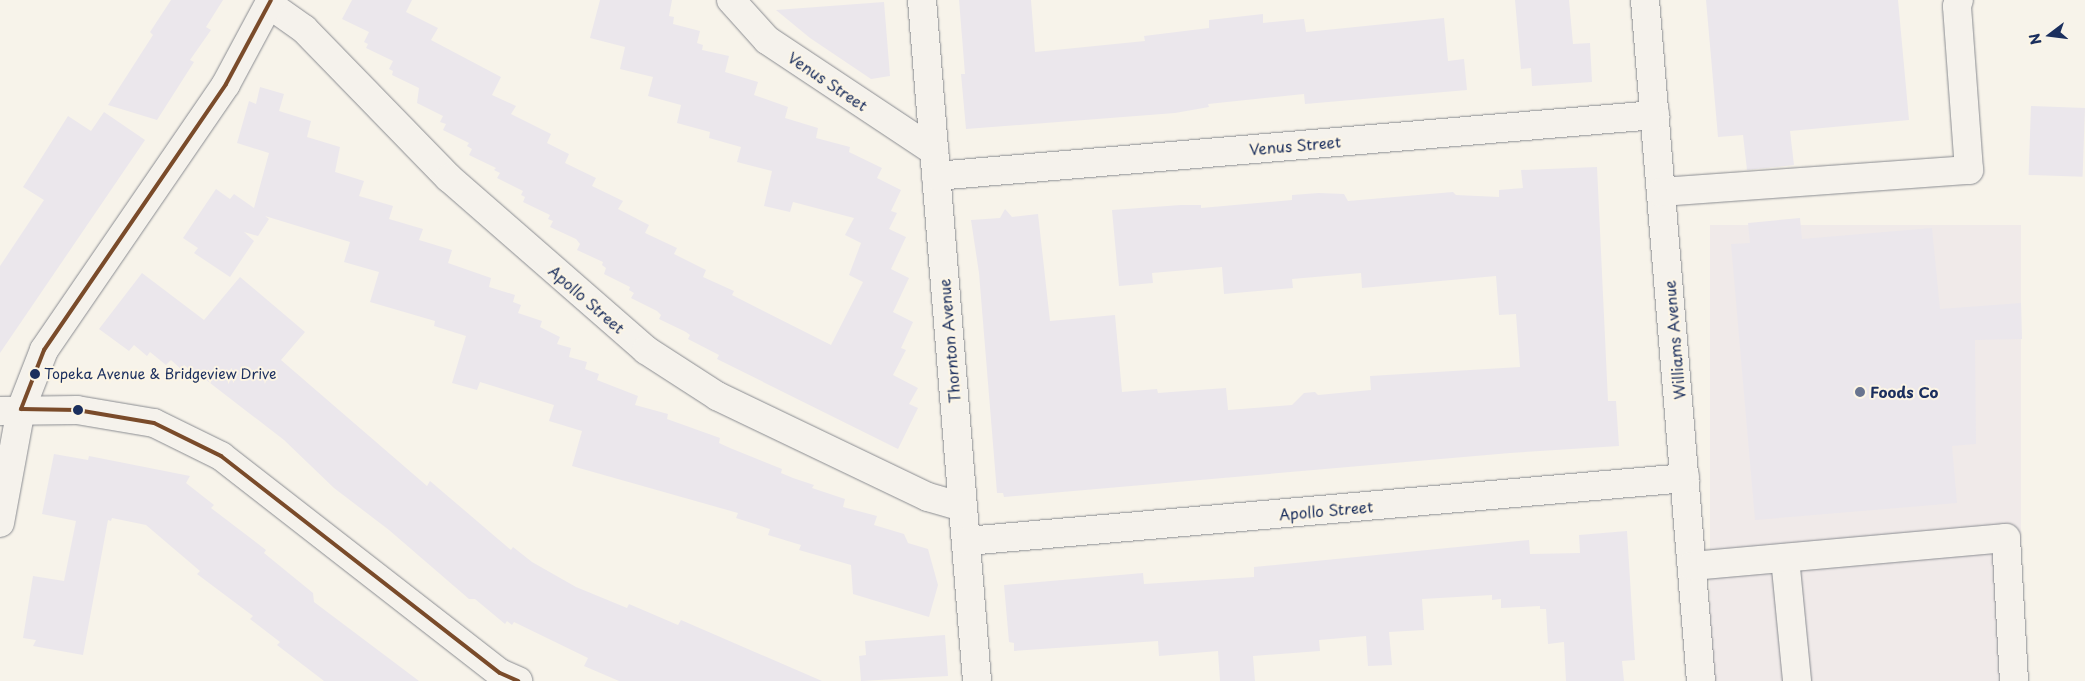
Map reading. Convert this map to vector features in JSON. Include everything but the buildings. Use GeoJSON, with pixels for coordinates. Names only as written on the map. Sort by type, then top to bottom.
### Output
{"type":"FeatureCollection","features":[{"type":"Feature","properties":{"kind":"street","name":"Venus Street"},"geometry":{"type":"LineString","coordinates":[[731,0],[767,40],[935,164],[1655,115]]}},
{"type":"Feature","properties":{"kind":"street","name":"Thornton Avenue"},"geometry":{"type":"LineString","coordinates":[[922,0],[977,681]]}},
{"type":"Feature","properties":{"kind":"street","name":"Williams Avenue"},"geometry":{"type":"LineString","coordinates":[[1645,0],[1701,681]]}},
{"type":"Feature","properties":{"kind":"street"},"geometry":{"type":"LineString","coordinates":[[1661,192],[1969,170],[1957,6],[1959,0]]}},
{"type":"Feature","properties":{"kind":"street"},"geometry":{"type":"LineString","coordinates":[[0,523],[10,410],[44,350],[226,84],[271,3]]}},
{"type":"Feature","properties":{"kind":"street","name":"Apollo Street"},"geometry":{"type":"LineString","coordinates":[[271,3],[304,29],[449,178],[646,350],[717,396],[928,497],[963,507]]}},
{"type":"Feature","properties":{"kind":"street"},"geometry":{"type":"LineString","coordinates":[[10,410],[77,410],[154,424],[221,456],[500,673],[518,681]]}},
{"type":"Feature","properties":{"kind":"street","name":"Apollo Street"},"geometry":{"type":"LineString","coordinates":[[967,541],[1685,478]]}},
{"type":"Feature","properties":{"kind":"street"},"geometry":{"type":"LineString","coordinates":[[1692,566],[2006,538],[2014,681]]}},
{"type":"Feature","properties":{"kind":"street"},"geometry":{"type":"LineString","coordinates":[[1785,558],[1797,681]]}},
{"type":"Feature","properties":{"kind":"shaded area"},"geometry":{"type":"Polygon","coordinates":[[[1710,225],[2021,225],[2021,681],[1710,681],[1710,225]]]}},
{"type":"Feature","properties":{"kind":"transit line"},"geometry":{"type":"LineString","coordinates":[[21,409],[44,350],[226,84],[271,0]]}},
{"type":"Feature","properties":{"kind":"transit line"},"geometry":{"type":"LineString","coordinates":[[21,409],[77,410],[154,423],[221,456],[500,673],[518,681]]}},
{"type":"Feature","properties":{"kind":"place","name":"Topeka Avenue & Bridgeview Drive"},"geometry":{"type":"Point","coordinates":[35,374]}},
{"type":"Feature","properties":{"kind":"place","name":"Foods Co"},"geometry":{"type":"Point","coordinates":[1860,392]}}]}
